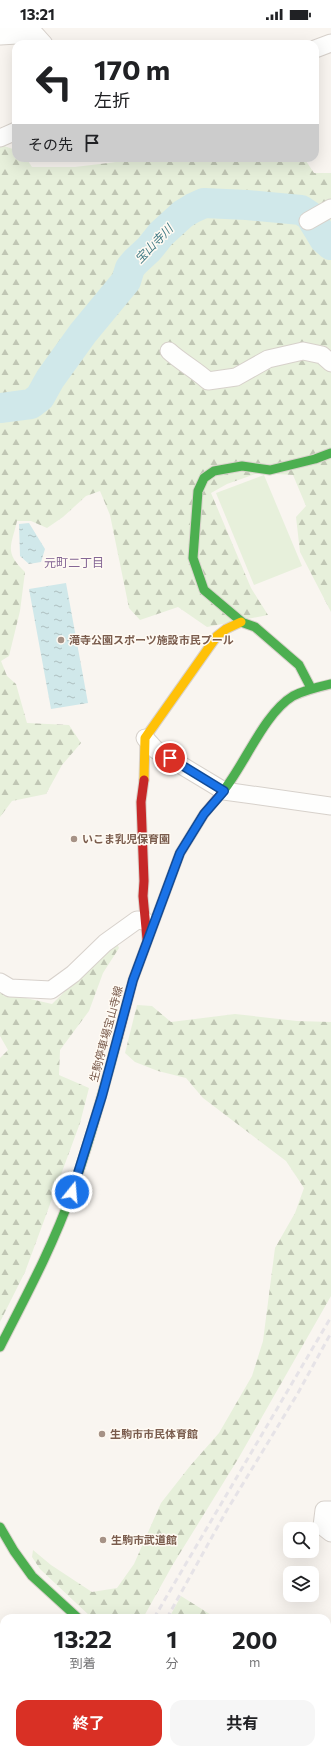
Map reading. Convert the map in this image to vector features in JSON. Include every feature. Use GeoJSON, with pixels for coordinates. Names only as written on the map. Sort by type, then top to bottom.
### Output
{"type":"FeatureCollection","features":[{"type":"Feature","properties":{"kind":"main road"},"geometry":{"type":"LineString","coordinates":[[311,688],[299,665],[254,627],[242,622],[204,590],[193,558],[198,491],[204,478],[214,471],[242,466],[270,470],[314,459],[331,453]]}},
{"type":"Feature","properties":{"kind":"main road"},"geometry":{"type":"LineString","coordinates":[[147,944],[142,896],[144,881],[141,802],[145,771],[145,738],[217,636],[226,629],[242,622]]}},
{"type":"Feature","properties":{"kind":"main road","name":"生駒停車場宝山寺線"},"geometry":{"type":"LineString","coordinates":[[0,1347],[31,1287],[72,1192],[102,1096],[133,980],[180,853],[204,814],[224,791],[261,732],[280,707],[292,697],[311,688],[331,684]]}},
{"type":"Feature","properties":{"kind":"main road"},"geometry":{"type":"LineString","coordinates":[[0,1527],[27,1568],[44,1589],[71,1609],[75,1614]]}},
{"type":"Feature","properties":{"kind":"street"},"geometry":{"type":"LineString","coordinates":[[0,36],[34,34],[40,40]]}},
{"type":"Feature","properties":{"kind":"street"},"geometry":{"type":"LineString","coordinates":[[319,47],[331,44]]}},
{"type":"Feature","properties":{"kind":"street"},"geometry":{"type":"LineString","coordinates":[[0,138],[12,133]]}},
{"type":"Feature","properties":{"kind":"street"},"geometry":{"type":"LineString","coordinates":[[312,219],[331,208]]}},
{"type":"Feature","properties":{"kind":"street"},"geometry":{"type":"LineString","coordinates":[[169,350],[182,362],[194,368],[208,381],[236,377],[268,359],[303,351],[322,355],[331,363]]}},
{"type":"Feature","properties":{"kind":"street"},"geometry":{"type":"LineString","coordinates":[[145,738],[156,750],[224,791],[331,806]]}},
{"type":"Feature","properties":{"kind":"street"},"geometry":{"type":"LineString","coordinates":[[0,982],[10,988],[51,990],[73,974],[105,943],[137,920],[144,921]]}},
{"type":"Feature","properties":{"kind":"street"},"geometry":{"type":"LineString","coordinates":[[331,1510],[324,1510],[322,1526],[331,1533]]}},
{"type":"Feature","properties":{"kind":"green space"},"geometry":{"type":"Polygon","coordinates":[[[0,146],[12,149],[12,162],[29,162],[32,167],[75,167],[116,162],[307,162],[314,173],[331,173],[331,612],[300,552],[296,517],[306,506],[293,475],[258,473],[227,484],[211,493],[251,588],[268,615],[207,627],[178,607],[140,620],[129,608],[110,515],[100,491],[86,496],[63,517],[47,528],[31,521],[17,521],[11,543],[11,549],[14,559],[25,572],[20,611],[9,656],[1,661],[7,676],[16,684],[27,723],[69,725],[81,743],[62,765],[46,794],[12,801],[0,817],[0,146]]]}},
{"type":"Feature","properties":{"kind":"green space"},"geometry":{"type":"Polygon","coordinates":[[[264,475],[302,566],[254,585],[216,493],[264,475]]]}},
{"type":"Feature","properties":{"kind":"green space"},"geometry":{"type":"Polygon","coordinates":[[[116,941],[119,948],[103,973],[89,1011],[60,1050],[59,1075],[89,1088],[80,1123],[25,1272],[0,1322],[0,1058],[8,1050],[0,1036],[0,992],[52,1004],[116,941]]]}},
{"type":"Feature","properties":{"kind":"green space"},"geometry":{"type":"Polygon","coordinates":[[[137,1005],[152,1006],[171,1022],[235,1014],[297,1021],[331,1022],[331,1296],[238,1459],[172,1566],[145,1614],[88,1614],[40,1569],[32,1557],[33,1550],[51,1565],[92,1592],[117,1588],[134,1564],[161,1503],[190,1466],[219,1433],[252,1376],[263,1341],[275,1248],[295,1213],[304,1188],[286,1161],[203,1098],[186,1078],[158,1071],[135,1062],[125,1053],[137,1005]]]}},
{"type":"Feature","properties":{"kind":"green space"},"geometry":{"type":"Polygon","coordinates":[[[181,1596],[210,1614],[171,1614],[181,1596]]]}},
{"type":"Feature","properties":{"kind":"water"},"geometry":{"type":"Polygon","coordinates":[[[29,523],[45,549],[41,562],[29,564],[20,556],[19,524],[29,523]]]}},
{"type":"Feature","properties":{"kind":"water"},"geometry":{"type":"Polygon","coordinates":[[[66,583],[88,703],[51,709],[29,589],[66,583]]]}},
{"type":"Feature","properties":{"kind":"waterway","name":"宝山寺川"},"geometry":{"type":"LineString","coordinates":[[0,408],[31,404],[40,397],[50,379],[83,333],[126,281],[130,268],[149,249],[161,234],[183,214],[193,208],[204,203],[301,210],[310,216],[324,239],[331,245]]}},
{"type":"Feature","properties":{"kind":"railway"},"geometry":{"type":"LineString","coordinates":[[156,1614],[331,1317]]}},
{"type":"Feature","properties":{"kind":"railway"},"geometry":{"type":"LineString","coordinates":[[169,1614],[227,1510],[298,1393],[331,1333]]}},
{"type":"Feature","properties":{"kind":"traffic: fast"},"geometry":{"type":"LineString","coordinates":[[242,622],[204,590],[193,558],[198,491],[204,478],[214,471],[242,466],[270,470],[315,459],[331,453]]}},
{"type":"Feature","properties":{"kind":"traffic: fast"},"geometry":{"type":"LineString","coordinates":[[241,622],[255,627],[299,665],[311,688]]}},
{"type":"Feature","properties":{"kind":"traffic: fast"},"geometry":{"type":"LineString","coordinates":[[220,795],[229,784],[263,728],[282,704],[293,696],[331,684]]}},
{"type":"Feature","properties":{"kind":"traffic: fast"},"geometry":{"type":"LineString","coordinates":[[0,1347],[39,1271],[65,1212],[91,1134],[118,1037]]}},
{"type":"Feature","properties":{"kind":"traffic: fast"},"geometry":{"type":"LineString","coordinates":[[0,1527],[14,1551],[32,1576],[74,1614]]}},
{"type":"Feature","properties":{"kind":"traffic: slow"},"geometry":{"type":"LineString","coordinates":[[144,780],[145,738],[217,636],[226,629],[241,622]]}},
{"type":"Feature","properties":{"kind":"traffic: jam"},"geometry":{"type":"LineString","coordinates":[[144,780],[141,802],[144,881],[143,896],[147,939]]}},
{"type":"Feature","properties":{"kind":"traffic: jam"},"geometry":{"type":"LineString","coordinates":[[118,1037],[133,980],[180,853],[204,814],[220,795]]}},
{"type":"Feature","properties":{"kind":"place","name":"滝寺公園スポーツ施設市民プール"},"geometry":{"type":"Point","coordinates":[61,640]}},
{"type":"Feature","properties":{"kind":"place","name":"いこま乳児保育園"},"geometry":{"type":"Point","coordinates":[74,839]}},
{"type":"Feature","properties":{"kind":"place","name":"生駒市市民体育館"},"geometry":{"type":"Point","coordinates":[102,1434]}},
{"type":"Feature","properties":{"kind":"place","name":"生駒市武道館"},"geometry":{"type":"Point","coordinates":[103,1540]}},
{"type":"Feature","properties":{"kind":"district","name":"元町二丁目"},"geometry":{"type":"Point","coordinates":[74,563]}},
{"type":"Feature","properties":{"kind":"route"},"geometry":{"type":"LineString","coordinates":[[72,1192],[102,1096],[133,980],[180,853],[204,814],[224,791],[170,758]]}}]}
